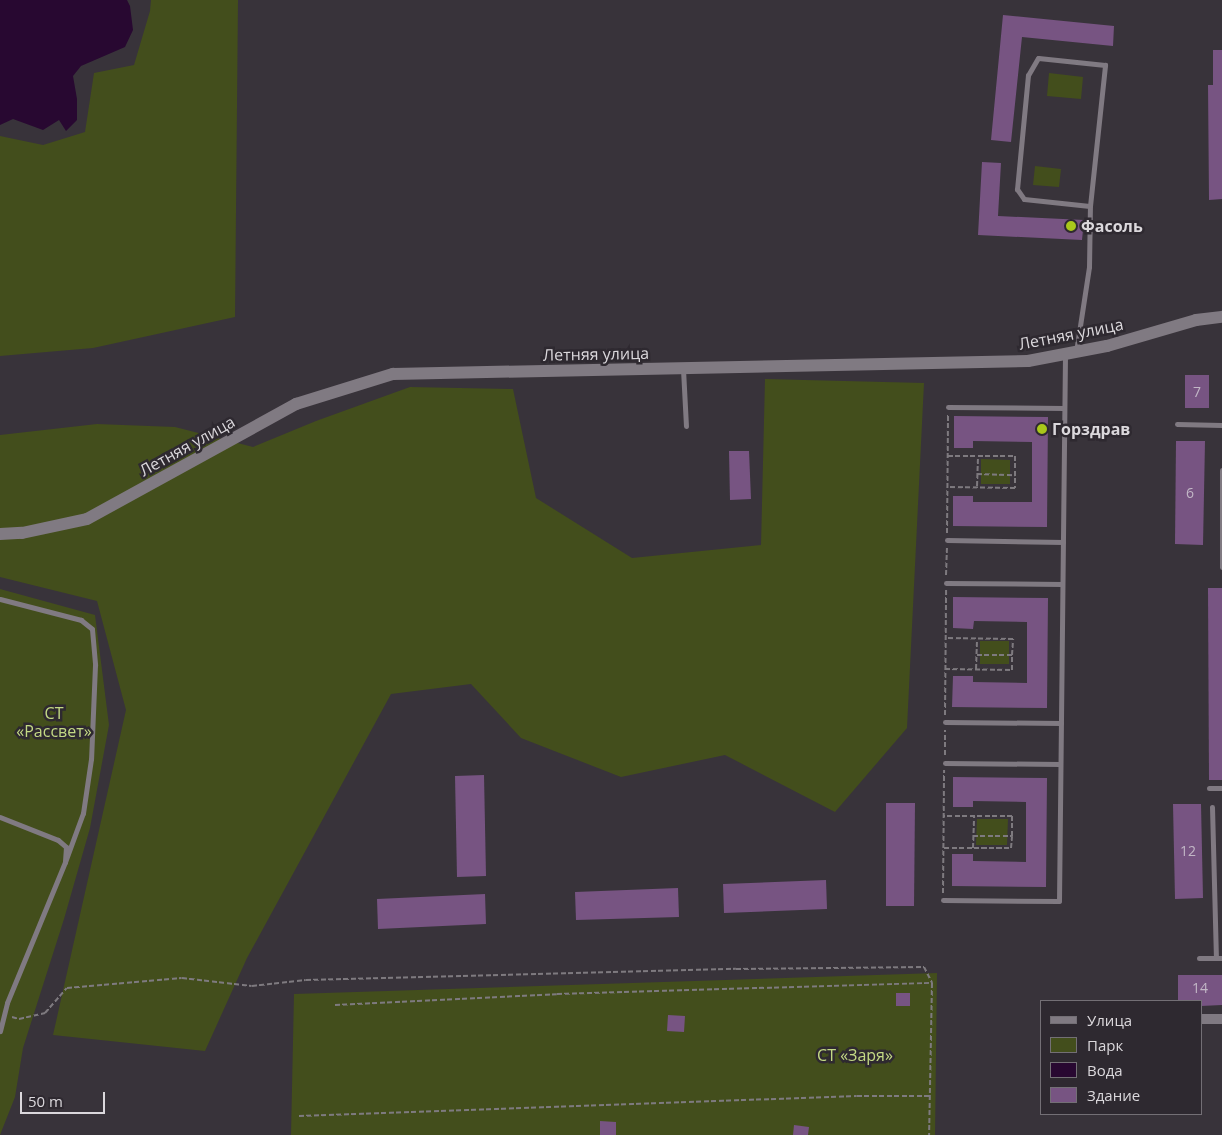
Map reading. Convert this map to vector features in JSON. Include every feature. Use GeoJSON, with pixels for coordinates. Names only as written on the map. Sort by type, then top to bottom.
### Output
{"type":"FeatureCollection","features":[{"type":"Feature","properties":{"kind":"street","name":"Летняя улица"},"geometry":{"type":"LineString","coordinates":[[0,534],[22,533],[87,519],[296,404],[393,374],[1028,361],[1107,346],[1196,320],[1222,318]]}},
{"type":"Feature","properties":{"kind":"street"},"geometry":{"type":"LineString","coordinates":[[1202,1019],[1222,1019]]}},
{"type":"Feature","properties":{"kind":"lane"},"geometry":{"type":"LineString","coordinates":[[943,900],[1059,901],[1064,408],[1070,353],[1089,267],[1090,206],[1105,65],[1038,58],[1028,75],[1017,188],[1024,199],[1090,206]]}},
{"type":"Feature","properties":{"kind":"lane"},"geometry":{"type":"LineString","coordinates":[[683,368],[686,426]]}},
{"type":"Feature","properties":{"kind":"lane"},"geometry":{"type":"LineString","coordinates":[[948,407],[1064,408]]}},
{"type":"Feature","properties":{"kind":"lane"},"geometry":{"type":"LineString","coordinates":[[1177,424],[1222,425]]}},
{"type":"Feature","properties":{"kind":"lane"},"geometry":{"type":"LineString","coordinates":[[1222,470],[1222,567]]}},
{"type":"Feature","properties":{"kind":"lane"},"geometry":{"type":"LineString","coordinates":[[947,540],[1063,542]]}},
{"type":"Feature","properties":{"kind":"lane"},"geometry":{"type":"LineString","coordinates":[[946,583],[1062,584]]}},
{"type":"Feature","properties":{"kind":"lane"},"geometry":{"type":"LineString","coordinates":[[0,599],[81,620],[92,628],[95,665],[91,759],[83,813],[2,1014],[0,1031]]}},
{"type":"Feature","properties":{"kind":"lane"},"geometry":{"type":"LineString","coordinates":[[945,722],[1061,723]]}},
{"type":"Feature","properties":{"kind":"lane"},"geometry":{"type":"LineString","coordinates":[[944,763],[1060,764]]}},
{"type":"Feature","properties":{"kind":"lane"},"geometry":{"type":"LineString","coordinates":[[1209,788],[1222,788]]}},
{"type":"Feature","properties":{"kind":"lane"},"geometry":{"type":"LineString","coordinates":[[1199,958],[1219,958],[1215,917],[1212,806]]}},
{"type":"Feature","properties":{"kind":"lane"},"geometry":{"type":"LineString","coordinates":[[0,818],[58,840],[66,847],[64,862]]}},
{"type":"Feature","properties":{"kind":"lane"},"geometry":{"type":"LineString","coordinates":[[1215,917],[1222,917]]}},
{"type":"Feature","properties":{"kind":"path"},"geometry":{"type":"LineString","coordinates":[[943,900],[948,407]]}},
{"type":"Feature","properties":{"kind":"path"},"geometry":{"type":"LineString","coordinates":[[948,456],[1015,456],[1015,488],[948,487]]}},
{"type":"Feature","properties":{"kind":"path"},"geometry":{"type":"LineString","coordinates":[[977,487],[978,456]]}},
{"type":"Feature","properties":{"kind":"path"},"geometry":{"type":"LineString","coordinates":[[977,474],[1015,474]]}},
{"type":"Feature","properties":{"kind":"path"},"geometry":{"type":"LineString","coordinates":[[946,638],[1012,639],[1012,670],[946,669]]}},
{"type":"Feature","properties":{"kind":"path"},"geometry":{"type":"LineString","coordinates":[[976,669],[977,638]]}},
{"type":"Feature","properties":{"kind":"path"},"geometry":{"type":"LineString","coordinates":[[976,655],[1012,655]]}},
{"type":"Feature","properties":{"kind":"path"},"geometry":{"type":"LineString","coordinates":[[944,816],[1012,816],[1011,848],[944,848]]}},
{"type":"Feature","properties":{"kind":"path"},"geometry":{"type":"LineString","coordinates":[[973,848],[974,816]]}},
{"type":"Feature","properties":{"kind":"path"},"geometry":{"type":"LineString","coordinates":[[974,836],[1012,836]]}},
{"type":"Feature","properties":{"kind":"path"},"geometry":{"type":"LineString","coordinates":[[2,1014],[19,1019],[45,1013],[67,988],[182,978],[252,986],[306,980],[736,969],[924,967],[932,983],[929,1135]]}},
{"type":"Feature","properties":{"kind":"path"},"geometry":{"type":"LineString","coordinates":[[335,1005],[557,994],[932,983]]}},
{"type":"Feature","properties":{"kind":"path"},"geometry":{"type":"LineString","coordinates":[[299,1116],[857,1096],[929,1096]]}},
{"type":"Feature","properties":{"kind":"green space"},"geometry":{"type":"Polygon","coordinates":[[[151,0],[238,0],[235,317],[93,348],[0,356],[0,136],[43,145],[85,132],[94,73],[134,65],[150,11],[151,0]]]}},
{"type":"Feature","properties":{"kind":"green space"},"geometry":{"type":"Polygon","coordinates":[[[1049,73],[1083,77],[1081,99],[1047,96],[1049,73]]]}},
{"type":"Feature","properties":{"kind":"green space"},"geometry":{"type":"Polygon","coordinates":[[[1035,166],[1061,169],[1059,187],[1033,185],[1035,166]]]}},
{"type":"Feature","properties":{"kind":"green space"},"geometry":{"type":"Polygon","coordinates":[[[765,379],[924,383],[907,728],[835,812],[725,755],[621,777],[521,738],[471,684],[391,694],[247,958],[205,1051],[53,1035],[126,710],[97,601],[0,577],[0,435],[97,424],[175,427],[253,447],[316,421],[410,387],[513,389],[536,498],[632,558],[761,545],[765,379]]]}},
{"type":"Feature","properties":{"kind":"green space"},"geometry":{"type":"Polygon","coordinates":[[[981,459],[1010,460],[1010,484],[981,484],[981,459]]]}},
{"type":"Feature","properties":{"kind":"green space","name":"СТ «Рассвет»"},"geometry":{"type":"Polygon","coordinates":[[[0,589],[95,615],[109,725],[90,828],[64,919],[23,1048],[15,1097],[0,1135],[0,589]]]}},
{"type":"Feature","properties":{"kind":"green space"},"geometry":{"type":"Polygon","coordinates":[[[980,641],[1009,641],[1009,664],[980,664],[980,641]]]}},
{"type":"Feature","properties":{"kind":"green space"},"geometry":{"type":"Polygon","coordinates":[[[977,819],[1008,819],[1007,845],[976,845],[977,819]]]}},
{"type":"Feature","properties":{"kind":"green space","name":"СТ «Заря»"},"geometry":{"type":"Polygon","coordinates":[[[937,973],[935,1135],[291,1135],[294,994],[937,973]]]}},
{"type":"Feature","properties":{"kind":"water"},"geometry":{"type":"Polygon","coordinates":[[[0,0],[127,0],[130,6],[133,30],[125,47],[81,66],[73,76],[77,99],[77,120],[66,131],[59,120],[43,130],[13,119],[0,125],[0,0]]]}},
{"type":"Feature","properties":{"kind":"building"},"geometry":{"type":"Polygon","coordinates":[[[1003,15],[1114,26],[1113,46],[1022,37],[1011,142],[991,140],[1003,15]]]}},
{"type":"Feature","properties":{"kind":"building"},"geometry":{"type":"Polygon","coordinates":[[[1213,50],[1222,50],[1222,199],[1209,200],[1208,85],[1213,85],[1213,50]]]}},
{"type":"Feature","properties":{"kind":"building"},"geometry":{"type":"Polygon","coordinates":[[[982,162],[1001,163],[998,216],[1084,220],[1082,240],[978,235],[982,162]]]}},
{"type":"Feature","properties":{"kind":"building"},"geometry":{"type":"Polygon","coordinates":[[[1185,375],[1209,375],[1209,408],[1185,408],[1185,375]]]}},
{"type":"Feature","properties":{"kind":"building"},"geometry":{"type":"Polygon","coordinates":[[[954,416],[1048,417],[1047,527],[953,526],[953,496],[973,496],[973,502],[1032,502],[1032,442],[973,441],[973,448],[954,448],[954,416]]]}},
{"type":"Feature","properties":{"kind":"building"},"geometry":{"type":"Polygon","coordinates":[[[1176,441],[1205,441],[1203,545],[1175,544],[1176,441]]]}},
{"type":"Feature","properties":{"kind":"building"},"geometry":{"type":"Polygon","coordinates":[[[729,451],[749,451],[751,499],[730,500],[729,451]]]}},
{"type":"Feature","properties":{"kind":"building"},"geometry":{"type":"Polygon","coordinates":[[[1208,588],[1222,588],[1222,780],[1209,780],[1208,588]]]}},
{"type":"Feature","properties":{"kind":"building"},"geometry":{"type":"Polygon","coordinates":[[[953,597],[1048,598],[1047,708],[952,707],[953,676],[973,676],[973,682],[1027,683],[1027,622],[974,621],[973,629],[953,628],[953,597]]]}},
{"type":"Feature","properties":{"kind":"building"},"geometry":{"type":"Polygon","coordinates":[[[484,775],[486,876],[457,877],[455,776],[484,775]]]}},
{"type":"Feature","properties":{"kind":"building"},"geometry":{"type":"Polygon","coordinates":[[[953,777],[1047,778],[1046,887],[952,886],[952,854],[973,854],[973,861],[1026,862],[1026,802],[973,801],[973,807],[953,807],[953,777]]]}},
{"type":"Feature","properties":{"kind":"building"},"geometry":{"type":"Polygon","coordinates":[[[886,803],[915,803],[914,906],[886,906],[886,803]]]}},
{"type":"Feature","properties":{"kind":"building"},"geometry":{"type":"Polygon","coordinates":[[[1173,804],[1201,804],[1203,898],[1175,899],[1173,804]]]}},
{"type":"Feature","properties":{"kind":"building"},"geometry":{"type":"Polygon","coordinates":[[[826,880],[827,909],[724,913],[723,884],[826,880]]]}},
{"type":"Feature","properties":{"kind":"building"},"geometry":{"type":"Polygon","coordinates":[[[678,888],[679,917],[576,920],[575,892],[678,888]]]}},
{"type":"Feature","properties":{"kind":"building"},"geometry":{"type":"Polygon","coordinates":[[[485,894],[486,924],[378,929],[377,899],[485,894]]]}},
{"type":"Feature","properties":{"kind":"building"},"geometry":{"type":"Polygon","coordinates":[[[1178,975],[1222,975],[1222,1005],[1202,1006],[1202,1000],[1178,1000],[1178,975]]]}},
{"type":"Feature","properties":{"kind":"building"},"geometry":{"type":"Polygon","coordinates":[[[896,993],[910,993],[910,1006],[896,1006],[896,993]]]}},
{"type":"Feature","properties":{"kind":"building"},"geometry":{"type":"Polygon","coordinates":[[[668,1015],[685,1016],[684,1032],[667,1031],[668,1015]]]}},
{"type":"Feature","properties":{"kind":"building"},"geometry":{"type":"Polygon","coordinates":[[[600,1121],[616,1122],[616,1135],[600,1135],[600,1121]]]}},
{"type":"Feature","properties":{"kind":"building"},"geometry":{"type":"Polygon","coordinates":[[[794,1125],[809,1127],[808,1135],[793,1135],[794,1125]]]}},
{"type":"Feature","properties":{"kind":"place","name":"Фасоль"},"geometry":{"type":"Point","coordinates":[1071,226]}},
{"type":"Feature","properties":{"kind":"place","name":"Горздрав"},"geometry":{"type":"Point","coordinates":[1042,429]}}]}
